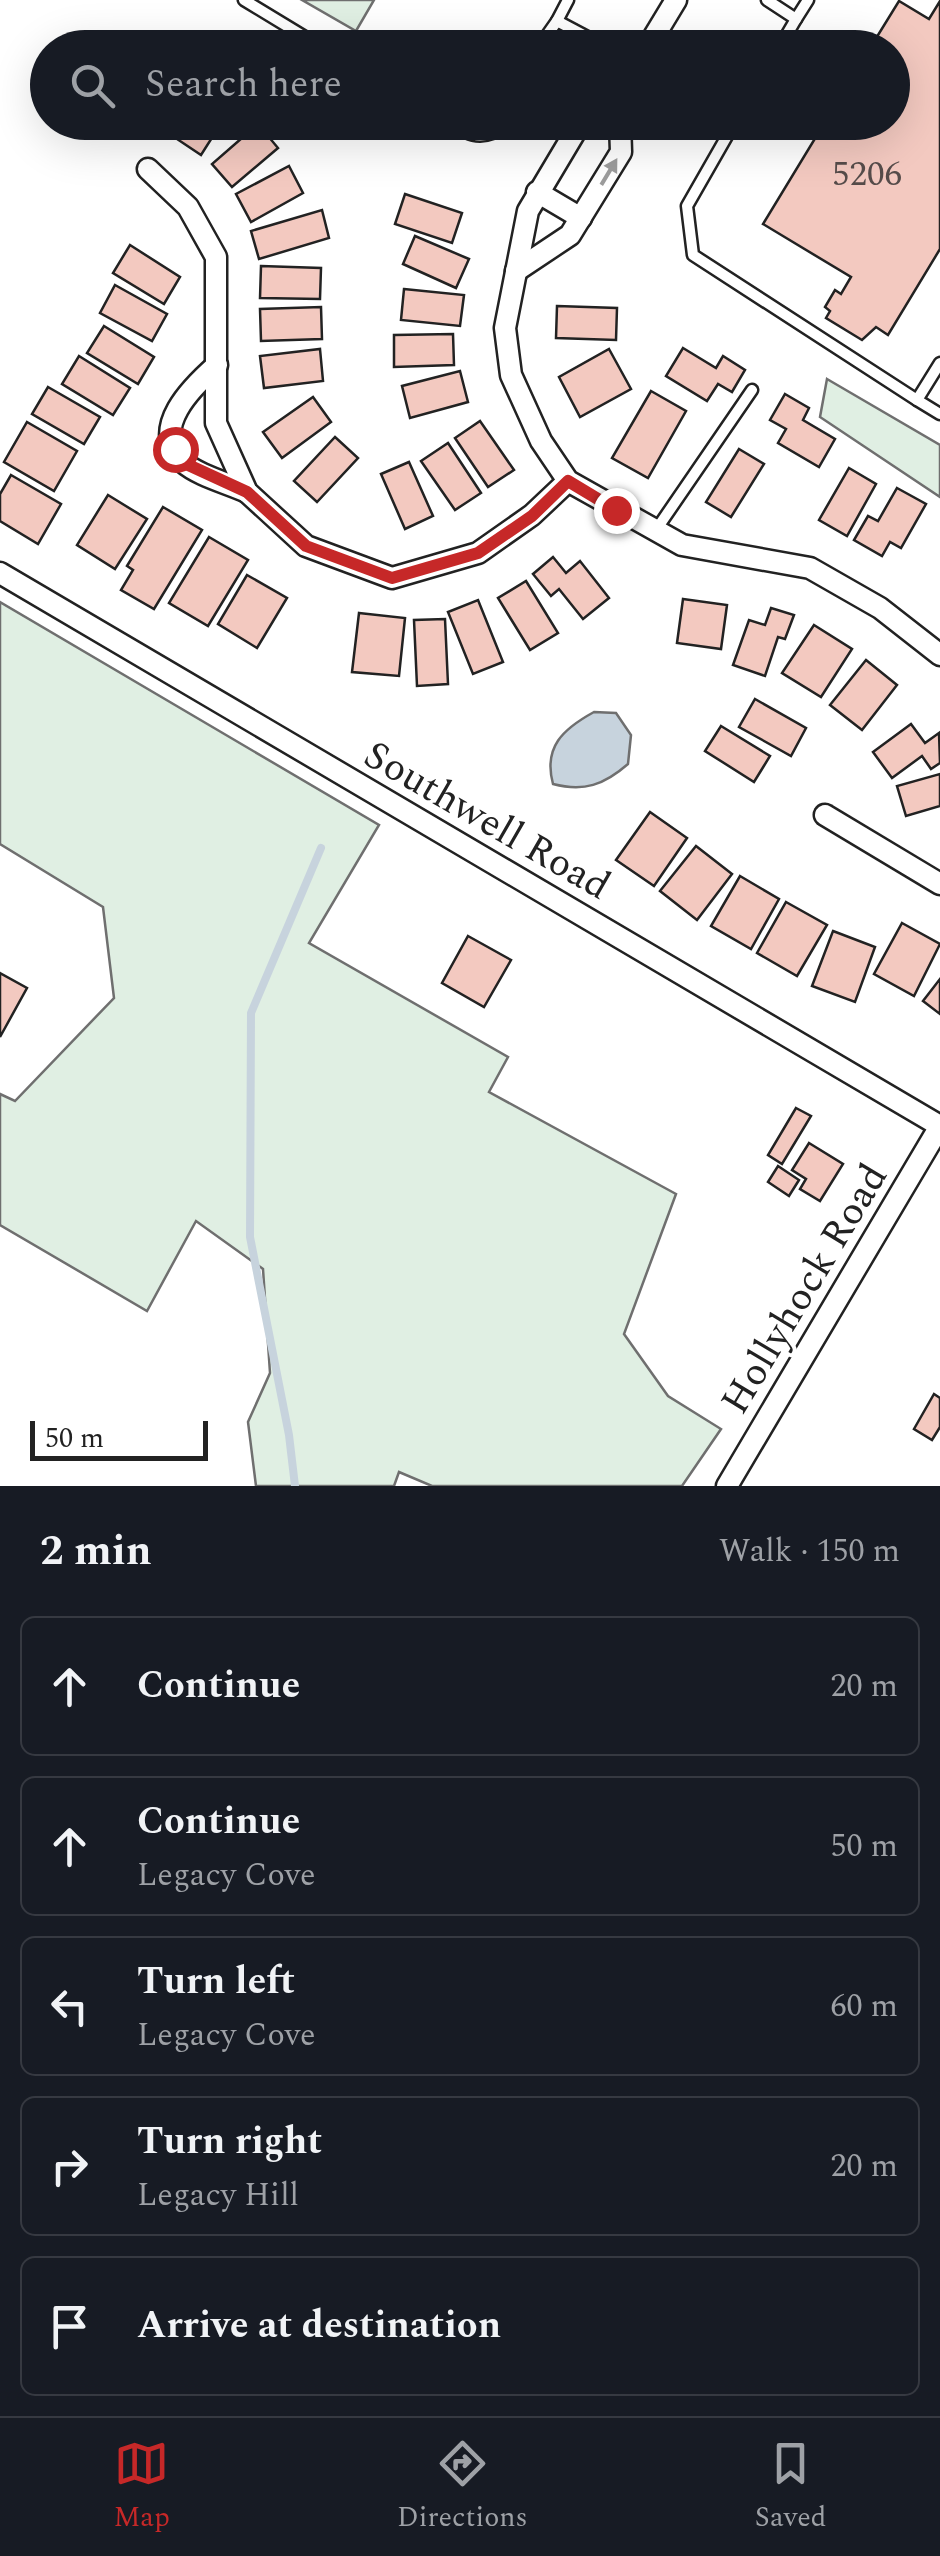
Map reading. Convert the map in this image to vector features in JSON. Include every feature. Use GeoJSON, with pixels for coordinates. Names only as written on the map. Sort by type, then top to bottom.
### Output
{"type":"FeatureCollection","features":[{"type":"Feature","properties":{"kind":"street"},"geometry":{"type":"LineString","coordinates":[[658,30],[676,0]]}},
{"type":"Feature","properties":{"kind":"street"},"geometry":{"type":"LineString","coordinates":[[570,140],[528,211],[505,328],[512,376],[541,441],[568,481],[682,545],[810,568],[880,608],[940,655]]}},
{"type":"Feature","properties":{"kind":"street"},"geometry":{"type":"LineString","coordinates":[[516,272],[570,235],[621,152],[621,140]]}},
{"type":"Feature","properties":{"kind":"street"},"geometry":{"type":"LineString","coordinates":[[148,169],[188,207],[216,257],[216,423],[247,492]]}},
{"type":"Feature","properties":{"kind":"street"},"geometry":{"type":"LineString","coordinates":[[538,192],[581,218]]}},
{"type":"Feature","properties":{"kind":"street"},"geometry":{"type":"LineString","coordinates":[[217,365],[190,388],[176,412],[170,433],[184,463],[247,492],[306,546],[392,578],[478,553],[532,516],[568,481]]}},
{"type":"Feature","properties":{"kind":"street","name":"Southwell Road"},"geometry":{"type":"LineString","coordinates":[[0,573],[940,1126]]}},
{"type":"Feature","properties":{"kind":"street"},"geometry":{"type":"LineString","coordinates":[[825,815],[940,884]]}},
{"type":"Feature","properties":{"kind":"street","name":"Hollyhock Road"},"geometry":{"type":"LineString","coordinates":[[726,1486],[940,1126]]}},
{"type":"Feature","properties":{"kind":"lane"},"geometry":{"type":"LineString","coordinates":[[244,0],[293,30]]}},
{"type":"Feature","properties":{"kind":"lane"},"geometry":{"type":"LineString","coordinates":[[551,30],[568,0]]}},
{"type":"Feature","properties":{"kind":"lane"},"geometry":{"type":"LineString","coordinates":[[767,0],[796,18]]}},
{"type":"Feature","properties":{"kind":"lane"},"geometry":{"type":"LineString","coordinates":[[789,30],[808,0]]}},
{"type":"Feature","properties":{"kind":"lane"},"geometry":{"type":"LineString","coordinates":[[557,21],[574,30]]}},
{"type":"Feature","properties":{"kind":"lane"},"geometry":{"type":"LineString","coordinates":[[725,140],[687,206],[693,255],[940,414]]}},
{"type":"Feature","properties":{"kind":"lane"},"geometry":{"type":"LineString","coordinates":[[917,400],[940,362]]}},
{"type":"Feature","properties":{"kind":"lane"},"geometry":{"type":"LineString","coordinates":[[656,530],[752,390]]}},
{"type":"Feature","properties":{"kind":"green space"},"geometry":{"type":"Polygon","coordinates":[[[302,0],[374,0],[354,30],[302,0]]]}},
{"type":"Feature","properties":{"kind":"green space"},"geometry":{"type":"Polygon","coordinates":[[[827,379],[940,445],[940,497],[820,417],[827,379]]]}},
{"type":"Feature","properties":{"kind":"green space"},"geometry":{"type":"Polygon","coordinates":[[[0,602],[379,825],[309,943],[508,1057],[489,1092],[676,1194],[624,1334],[668,1396],[721,1429],[682,1486],[432,1486],[399,1472],[394,1486],[256,1486],[248,1422],[270,1373],[263,1269],[196,1221],[147,1311],[0,1225],[0,1094],[15,1101],[114,998],[103,907],[0,844],[0,602]]]}},
{"type":"Feature","properties":{"kind":"shaded area"},"geometry":{"type":"Polygon","coordinates":[[[594,712],[616,713],[631,735],[628,764],[593,785],[553,784],[553,749],[565,732],[594,712]]]}},
{"type":"Feature","properties":{"kind":"building"},"geometry":{"type":"Polygon","coordinates":[[[899,1],[929,19],[940,1],[940,249],[888,335],[876,327],[862,340],[826,318],[830,311],[825,307],[835,290],[841,294],[851,277],[763,224],[814,140],[910,140],[910,30],[881,30],[899,1]]]}},
{"type":"Feature","properties":{"kind":"building"},"geometry":{"type":"Polygon","coordinates":[[[178,140],[211,140],[201,155],[178,140]]]}},
{"type":"Feature","properties":{"kind":"building"},"geometry":{"type":"Polygon","coordinates":[[[240,140],[271,140],[278,148],[232,187],[212,164],[240,140]]]}},
{"type":"Feature","properties":{"kind":"building"},"geometry":{"type":"Polygon","coordinates":[[[289,166],[303,193],[251,222],[236,194],[289,166]]]}},
{"type":"Feature","properties":{"kind":"building"},"geometry":{"type":"Polygon","coordinates":[[[405,194],[462,213],[452,243],[395,224],[405,194]]]}},
{"type":"Feature","properties":{"kind":"building"},"geometry":{"type":"Polygon","coordinates":[[[322,210],[329,238],[259,259],[251,231],[322,210]]]}},
{"type":"Feature","properties":{"kind":"building"},"geometry":{"type":"Polygon","coordinates":[[[415,236],[469,259],[456,288],[403,264],[415,236]]]}},
{"type":"Feature","properties":{"kind":"building"},"geometry":{"type":"Polygon","coordinates":[[[130,245],[180,277],[164,304],[113,273],[130,245]]]}},
{"type":"Feature","properties":{"kind":"building"},"geometry":{"type":"Polygon","coordinates":[[[261,266],[321,268],[320,299],[260,298],[261,266]]]}},
{"type":"Feature","properties":{"kind":"building"},"geometry":{"type":"Polygon","coordinates":[[[115,285],[167,314],[152,341],[100,313],[115,285]]]}},
{"type":"Feature","properties":{"kind":"building"},"geometry":{"type":"Polygon","coordinates":[[[404,289],[464,295],[460,326],[401,320],[404,289]]]}},
{"type":"Feature","properties":{"kind":"building"},"geometry":{"type":"Polygon","coordinates":[[[557,306],[617,308],[616,340],[556,338],[557,306]]]}},
{"type":"Feature","properties":{"kind":"building"},"geometry":{"type":"Polygon","coordinates":[[[321,307],[322,339],[261,341],[260,309],[321,307]]]}},
{"type":"Feature","properties":{"kind":"building"},"geometry":{"type":"Polygon","coordinates":[[[104,326],[154,357],[138,384],[87,353],[104,326]]]}},
{"type":"Feature","properties":{"kind":"building"},"geometry":{"type":"Polygon","coordinates":[[[453,334],[454,365],[394,367],[394,335],[453,334]]]}},
{"type":"Feature","properties":{"kind":"building"},"geometry":{"type":"Polygon","coordinates":[[[683,348],[716,368],[723,356],[745,370],[732,392],[718,384],[707,401],[666,376],[683,348]]]}},
{"type":"Feature","properties":{"kind":"building"},"geometry":{"type":"Polygon","coordinates":[[[320,349],[323,381],[264,388],[260,356],[320,349]]]}},
{"type":"Feature","properties":{"kind":"building"},"geometry":{"type":"Polygon","coordinates":[[[609,349],[631,389],[580,417],[559,377],[609,349]]]}},
{"type":"Feature","properties":{"kind":"building"},"geometry":{"type":"Polygon","coordinates":[[[79,356],[130,388],[113,415],[62,384],[79,356]]]}},
{"type":"Feature","properties":{"kind":"building"},"geometry":{"type":"Polygon","coordinates":[[[460,371],[468,402],[410,418],[402,386],[460,371]]]}},
{"type":"Feature","properties":{"kind":"building"},"geometry":{"type":"Polygon","coordinates":[[[48,387],[100,417],[84,444],[32,414],[48,387]]]}},
{"type":"Feature","properties":{"kind":"building"},"geometry":{"type":"Polygon","coordinates":[[[651,391],[686,411],[648,478],[612,458],[651,391]]]}},
{"type":"Feature","properties":{"kind":"building"},"geometry":{"type":"Polygon","coordinates":[[[785,394],[809,408],[803,420],[835,439],[819,467],[778,443],[786,429],[770,420],[785,394]]]}},
{"type":"Feature","properties":{"kind":"building"},"geometry":{"type":"Polygon","coordinates":[[[313,397],[331,422],[282,458],[263,432],[313,397]]]}},
{"type":"Feature","properties":{"kind":"building"},"geometry":{"type":"Polygon","coordinates":[[[480,421],[514,470],[488,487],[455,438],[480,421]]]}},
{"type":"Feature","properties":{"kind":"building"},"geometry":{"type":"Polygon","coordinates":[[[27,422],[77,451],[54,491],[4,462],[27,422]]]}},
{"type":"Feature","properties":{"kind":"building"},"geometry":{"type":"Polygon","coordinates":[[[335,437],[358,458],[317,502],[294,481],[335,437]]]}},
{"type":"Feature","properties":{"kind":"building"},"geometry":{"type":"Polygon","coordinates":[[[448,443],[481,493],[455,510],[421,461],[448,443]]]}},
{"type":"Feature","properties":{"kind":"building"},"geometry":{"type":"Polygon","coordinates":[[[739,449],[764,464],[731,517],[706,502],[739,449]]]}},
{"type":"Feature","properties":{"kind":"building"},"geometry":{"type":"Polygon","coordinates":[[[409,462],[433,516],[405,529],[381,474],[409,462]]]}},
{"type":"Feature","properties":{"kind":"building"},"geometry":{"type":"Polygon","coordinates":[[[849,468],[876,484],[847,536],[819,520],[849,468]]]}},
{"type":"Feature","properties":{"kind":"building"},"geometry":{"type":"Polygon","coordinates":[[[11,475],[61,504],[38,544],[0,521],[0,494],[11,475]]]}},
{"type":"Feature","properties":{"kind":"building"},"geometry":{"type":"Polygon","coordinates":[[[897,488],[926,504],[901,548],[890,542],[882,556],[854,540],[868,516],[878,521],[897,488]]]}},
{"type":"Feature","properties":{"kind":"building"},"geometry":{"type":"Polygon","coordinates":[[[108,495],[147,519],[115,569],[77,545],[108,495]]]}},
{"type":"Feature","properties":{"kind":"building"},"geometry":{"type":"Polygon","coordinates":[[[163,507],[202,530],[154,609],[121,590],[133,570],[127,566],[163,507]]]}},
{"type":"Feature","properties":{"kind":"building"},"geometry":{"type":"Polygon","coordinates":[[[209,537],[248,560],[208,626],[169,603],[209,537]]]}},
{"type":"Feature","properties":{"kind":"building"},"geometry":{"type":"Polygon","coordinates":[[[553,557],[566,573],[580,561],[609,598],[583,619],[559,589],[551,596],[533,574],[553,557]]]}},
{"type":"Feature","properties":{"kind":"building"},"geometry":{"type":"Polygon","coordinates":[[[247,575],[287,598],[257,648],[218,624],[247,575]]]}},
{"type":"Feature","properties":{"kind":"building"},"geometry":{"type":"Polygon","coordinates":[[[526,581],[558,633],[530,650],[498,598],[526,581]]]}},
{"type":"Feature","properties":{"kind":"building"},"geometry":{"type":"Polygon","coordinates":[[[683,599],[727,605],[721,649],[677,643],[683,599]]]}},
{"type":"Feature","properties":{"kind":"building"},"geometry":{"type":"Polygon","coordinates":[[[478,600],[503,662],[473,674],[448,612],[478,600]]]}},
{"type":"Feature","properties":{"kind":"building"},"geometry":{"type":"Polygon","coordinates":[[[771,608],[794,615],[785,639],[778,637],[765,676],[733,665],[749,620],[765,625],[771,608]]]}},
{"type":"Feature","properties":{"kind":"building"},"geometry":{"type":"Polygon","coordinates":[[[359,613],[405,618],[399,676],[352,672],[359,613]]]}},
{"type":"Feature","properties":{"kind":"building"},"geometry":{"type":"Polygon","coordinates":[[[445,619],[448,684],[417,686],[414,620],[445,619]]]}},
{"type":"Feature","properties":{"kind":"building"},"geometry":{"type":"Polygon","coordinates":[[[814,625],[852,649],[821,697],[782,673],[814,625]]]}},
{"type":"Feature","properties":{"kind":"building"},"geometry":{"type":"Polygon","coordinates":[[[866,660],[897,685],[862,730],[830,705],[866,660]]]}},
{"type":"Feature","properties":{"kind":"building"},"geometry":{"type":"Polygon","coordinates":[[[755,699],[806,728],[791,756],[739,727],[755,699]]]}},
{"type":"Feature","properties":{"kind":"building"},"geometry":{"type":"Polygon","coordinates":[[[911,724],[925,743],[939,733],[940,763],[931,769],[922,756],[892,778],[873,752],[911,724]]]}},
{"type":"Feature","properties":{"kind":"building"},"geometry":{"type":"Polygon","coordinates":[[[721,726],[770,756],[754,782],[705,751],[721,726]]]}},
{"type":"Feature","properties":{"kind":"building"},"geometry":{"type":"Polygon","coordinates":[[[940,774],[940,806],[906,816],[897,786],[940,774]]]}},
{"type":"Feature","properties":{"kind":"building"},"geometry":{"type":"Polygon","coordinates":[[[650,812],[687,838],[654,886],[616,860],[650,812]]]}},
{"type":"Feature","properties":{"kind":"building"},"geometry":{"type":"Polygon","coordinates":[[[696,846],[732,874],[697,920],[660,891],[696,846]]]}},
{"type":"Feature","properties":{"kind":"building"},"geometry":{"type":"Polygon","coordinates":[[[740,876],[779,899],[751,949],[711,926],[740,876]]]}},
{"type":"Feature","properties":{"kind":"building"},"geometry":{"type":"Polygon","coordinates":[[[786,902],[827,925],[797,976],[757,953],[786,902]]]}},
{"type":"Feature","properties":{"kind":"building"},"geometry":{"type":"Polygon","coordinates":[[[902,923],[940,944],[914,996],[874,974],[902,923]]]}},
{"type":"Feature","properties":{"kind":"building"},"geometry":{"type":"Polygon","coordinates":[[[833,931],[875,947],[855,1002],[812,986],[833,931]]]}},
{"type":"Feature","properties":{"kind":"building"},"geometry":{"type":"Polygon","coordinates":[[[468,936],[511,960],[484,1007],[442,983],[468,936]]]}},
{"type":"Feature","properties":{"kind":"building"},"geometry":{"type":"Polygon","coordinates":[[[0,973],[27,988],[0,1037],[0,973]]]}},
{"type":"Feature","properties":{"kind":"building"},"geometry":{"type":"Polygon","coordinates":[[[940,979],[940,1014],[923,1001],[940,979]]]}},
{"type":"Feature","properties":{"kind":"building"},"geometry":{"type":"Polygon","coordinates":[[[796,1108],[811,1116],[782,1164],[768,1155],[796,1108]]]}},
{"type":"Feature","properties":{"kind":"building"},"geometry":{"type":"Polygon","coordinates":[[[809,1143],[843,1164],[820,1201],[800,1189],[806,1179],[792,1170],[809,1143]]]}},
{"type":"Feature","properties":{"kind":"building"},"geometry":{"type":"Polygon","coordinates":[[[778,1166],[799,1180],[789,1196],[768,1182],[778,1166]]]}},
{"type":"Feature","properties":{"kind":"building"},"geometry":{"type":"Polygon","coordinates":[[[934,1394],[940,1398],[940,1427],[932,1440],[914,1429],[934,1394]]]}},
{"type":"Feature","properties":{"kind":"waterway"},"geometry":{"type":"LineString","coordinates":[[295,1486],[289,1435],[250,1237],[251,1013],[321,848]]}},
{"type":"Feature","properties":{"kind":"route"},"geometry":{"type":"LineString","coordinates":[[175,449],[184,463],[247,492],[306,546],[392,578],[478,553],[532,516],[568,481],[616,510]]}}]}
